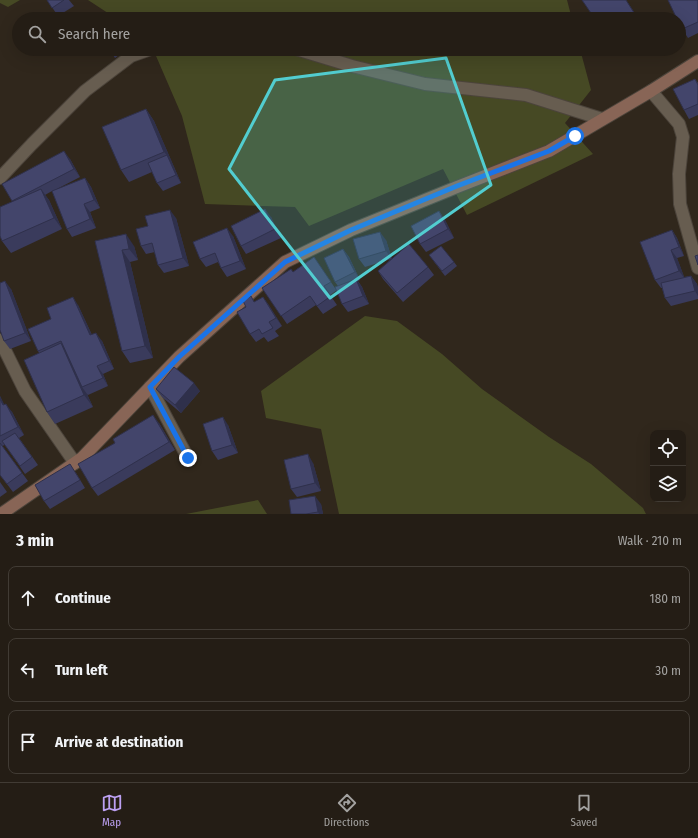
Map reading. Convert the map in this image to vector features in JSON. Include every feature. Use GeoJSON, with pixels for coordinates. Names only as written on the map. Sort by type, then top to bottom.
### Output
{"type":"FeatureCollection","features":[{"type":"Feature","properties":{"kind":"street"},"geometry":{"type":"LineString","coordinates":[[0,178],[85,91],[131,56]]}},
{"type":"Feature","properties":{"kind":"street"},"geometry":{"type":"LineString","coordinates":[[319,56],[352,66],[425,84],[526,95],[602,119]]}},
{"type":"Feature","properties":{"kind":"street"},"geometry":{"type":"LineString","coordinates":[[1,514],[82,458],[179,357],[285,262],[351,230],[457,186],[549,151],[651,91],[698,61]]}},
{"type":"Feature","properties":{"kind":"street"},"geometry":{"type":"LineString","coordinates":[[651,91],[679,124],[683,137],[678,174],[680,204],[698,268]]}},
{"type":"Feature","properties":{"kind":"street"},"geometry":{"type":"LineString","coordinates":[[0,340],[25,391],[75,463]]}},
{"type":"Feature","properties":{"kind":"street"},"geometry":{"type":"LineString","coordinates":[[150,387],[188,458]]}},
{"type":"Feature","properties":{"kind":"highlighted area"},"geometry":{"type":"Polygon","coordinates":[[[446,58],[491,185],[330,298],[229,169],[275,80],[446,58]]]}},
{"type":"Feature","properties":{"kind":"green space"},"geometry":{"type":"Polygon","coordinates":[[[0,0],[20,0],[8,7],[0,3],[0,0]]]}},
{"type":"Feature","properties":{"kind":"green space"},"geometry":{"type":"Polygon","coordinates":[[[88,0],[567,0],[570,12],[106,12],[88,0]]]}},
{"type":"Feature","properties":{"kind":"green space"},"geometry":{"type":"Polygon","coordinates":[[[156,56],[582,56],[591,90],[565,123],[593,154],[467,215],[443,169],[309,226],[295,207],[205,204],[182,116],[156,56]]]}},
{"type":"Feature","properties":{"kind":"green space"},"geometry":{"type":"Polygon","coordinates":[[[365,316],[397,321],[442,354],[482,389],[549,437],[591,464],[643,508],[646,514],[339,514],[321,429],[266,418],[261,391],[365,316]]]}},
{"type":"Feature","properties":{"kind":"green space"},"geometry":{"type":"Polygon","coordinates":[[[258,500],[267,514],[186,514],[258,500]]]}},
{"type":"Feature","properties":{"kind":"building"},"geometry":{"type":"Polygon","coordinates":[[[47,0],[64,0],[52,8],[47,0]]]}},
{"type":"Feature","properties":{"kind":"building"},"geometry":{"type":"Polygon","coordinates":[[[582,0],[626,0],[634,12],[590,12],[582,0]]]}},
{"type":"Feature","properties":{"kind":"building"},"geometry":{"type":"Polygon","coordinates":[[[668,0],[698,0],[698,22],[686,27],[686,12],[674,12],[668,0]]]}},
{"type":"Feature","properties":{"kind":"building"},"geometry":{"type":"Polygon","coordinates":[[[695,79],[698,85],[698,104],[684,110],[673,89],[695,79]]]}},
{"type":"Feature","properties":{"kind":"building"},"geometry":{"type":"Polygon","coordinates":[[[146,109],[164,152],[121,170],[102,127],[146,109]]]}},
{"type":"Feature","properties":{"kind":"building"},"geometry":{"type":"Polygon","coordinates":[[[64,151],[74,169],[12,201],[2,184],[64,151]]]}},
{"type":"Feature","properties":{"kind":"building"},"geometry":{"type":"Polygon","coordinates":[[[167,155],[176,175],[157,183],[148,163],[167,155]]]}},
{"type":"Feature","properties":{"kind":"building"},"geometry":{"type":"Polygon","coordinates":[[[85,178],[94,200],[84,204],[90,219],[67,229],[52,191],[85,178]]]}},
{"type":"Feature","properties":{"kind":"building"},"geometry":{"type":"Polygon","coordinates":[[[41,189],[54,218],[2,241],[0,236],[0,207],[41,189]]]}},
{"type":"Feature","properties":{"kind":"building"},"geometry":{"type":"Polygon","coordinates":[[[265,209],[275,229],[241,246],[231,226],[265,209]]]}},
{"type":"Feature","properties":{"kind":"building"},"geometry":{"type":"Polygon","coordinates":[[[170,210],[183,258],[158,265],[152,243],[141,246],[136,229],[148,226],[145,216],[170,210]]]}},
{"type":"Feature","properties":{"kind":"building"},"geometry":{"type":"Polygon","coordinates":[[[439,211],[448,229],[420,244],[411,226],[439,211]]]}},
{"type":"Feature","properties":{"kind":"building"},"geometry":{"type":"Polygon","coordinates":[[[227,228],[240,261],[221,268],[215,253],[200,259],[193,242],[227,228]]]}},
{"type":"Feature","properties":{"kind":"building"},"geometry":{"type":"Polygon","coordinates":[[[672,230],[679,247],[671,250],[679,271],[655,280],[640,242],[672,230]]]}},
{"type":"Feature","properties":{"kind":"building"},"geometry":{"type":"Polygon","coordinates":[[[380,232],[386,251],[359,259],[353,239],[380,232]]]}},
{"type":"Feature","properties":{"kind":"building"},"geometry":{"type":"Polygon","coordinates":[[[126,234],[129,249],[122,250],[145,346],[122,351],[95,241],[126,234]]]}},
{"type":"Feature","properties":{"kind":"building"},"geometry":{"type":"Polygon","coordinates":[[[409,244],[428,267],[397,293],[378,271],[409,244]]]}},
{"type":"Feature","properties":{"kind":"building"},"geometry":{"type":"Polygon","coordinates":[[[441,246],[454,262],[442,271],[429,255],[441,246]]]}},
{"type":"Feature","properties":{"kind":"building"},"geometry":{"type":"Polygon","coordinates":[[[343,249],[355,272],[335,282],[324,258],[343,249]]]}},
{"type":"Feature","properties":{"kind":"building"},"geometry":{"type":"Polygon","coordinates":[[[698,255],[698,265],[695,256],[698,255]]]}},
{"type":"Feature","properties":{"kind":"building"},"geometry":{"type":"Polygon","coordinates":[[[314,257],[331,282],[324,286],[331,296],[317,306],[310,296],[281,316],[262,288],[291,269],[293,272],[314,257]]]}},
{"type":"Feature","properties":{"kind":"building"},"geometry":{"type":"Polygon","coordinates":[[[691,276],[695,291],[665,298],[661,283],[691,276]]]}},
{"type":"Feature","properties":{"kind":"building"},"geometry":{"type":"Polygon","coordinates":[[[356,279],[363,296],[342,304],[335,287],[356,279]]]}},
{"type":"Feature","properties":{"kind":"building"},"geometry":{"type":"Polygon","coordinates":[[[5,281],[25,333],[4,341],[0,330],[0,283],[5,281]]]}},
{"type":"Feature","properties":{"kind":"building"},"geometry":{"type":"Polygon","coordinates":[[[251,296],[254,302],[263,297],[276,318],[269,322],[273,328],[262,334],[259,329],[250,334],[237,312],[246,307],[243,301],[251,296]]]}},
{"type":"Feature","properties":{"kind":"building"},"geometry":{"type":"Polygon","coordinates":[[[73,297],[90,335],[96,333],[109,361],[97,366],[103,378],[82,387],[61,341],[38,351],[28,329],[51,319],[47,308],[73,297]]]}},
{"type":"Feature","properties":{"kind":"building"},"geometry":{"type":"Polygon","coordinates":[[[61,343],[84,395],[47,412],[24,360],[61,343]]]}},
{"type":"Feature","properties":{"kind":"building"},"geometry":{"type":"Polygon","coordinates":[[[174,367],[194,383],[175,405],[156,389],[174,367]]]}},
{"type":"Feature","properties":{"kind":"building"},"geometry":{"type":"Polygon","coordinates":[[[0,399],[3,405],[6,404],[18,427],[0,436],[0,399]]]}},
{"type":"Feature","properties":{"kind":"building"},"geometry":{"type":"Polygon","coordinates":[[[153,415],[169,442],[92,488],[78,464],[115,443],[113,439],[153,415]]]}},
{"type":"Feature","properties":{"kind":"building"},"geometry":{"type":"Polygon","coordinates":[[[223,417],[232,445],[212,451],[203,424],[223,417]]]}},
{"type":"Feature","properties":{"kind":"building"},"geometry":{"type":"Polygon","coordinates":[[[15,433],[32,457],[20,466],[2,441],[15,433]]]}},
{"type":"Feature","properties":{"kind":"building"},"geometry":{"type":"Polygon","coordinates":[[[0,443],[22,473],[7,484],[0,475],[0,443]]]}},
{"type":"Feature","properties":{"kind":"building"},"geometry":{"type":"Polygon","coordinates":[[[308,454],[315,483],[291,489],[284,460],[308,454]]]}},
{"type":"Feature","properties":{"kind":"building"},"geometry":{"type":"Polygon","coordinates":[[[70,464],[80,480],[44,501],[35,485],[70,464]]]}},
{"type":"Feature","properties":{"kind":"building"},"geometry":{"type":"Polygon","coordinates":[[[315,496],[318,512],[291,514],[289,500],[315,496]]]}},
{"type":"Feature","properties":{"kind":"route"},"geometry":{"type":"LineString","coordinates":[[188,458],[150,387],[179,357],[285,262],[351,230],[457,186],[549,151],[575,136]]}}]}
